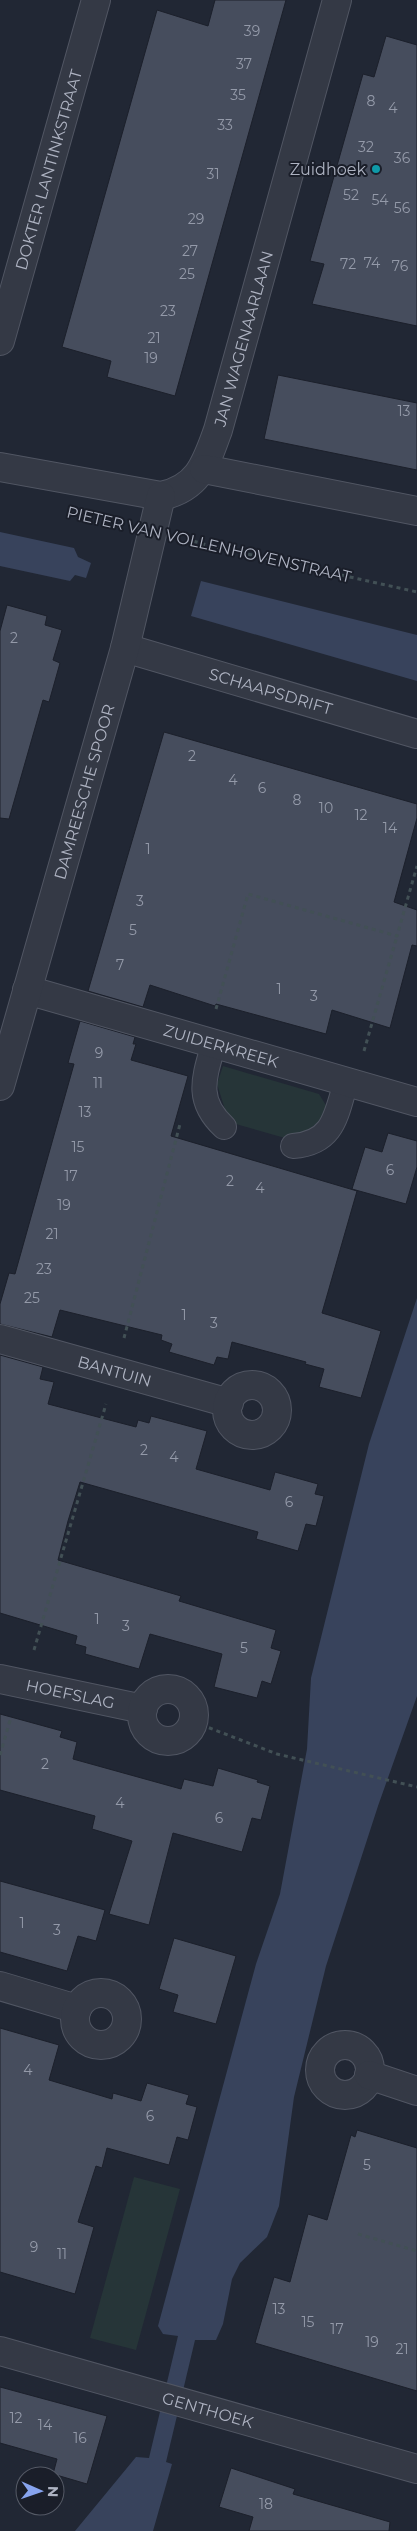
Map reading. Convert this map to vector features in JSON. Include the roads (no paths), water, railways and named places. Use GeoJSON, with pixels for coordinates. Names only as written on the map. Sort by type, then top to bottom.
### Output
{"type":"FeatureCollection","features":[{"type":"Feature","properties":{"kind":"street","name":"DOKTER LANTINKSTRAAT"},"geometry":{"type":"LineString","coordinates":[[0,340],[96,0]]}},
{"type":"Feature","properties":{"kind":"street","name":"JAN WAGENAARLAAN"},"geometry":{"type":"LineString","coordinates":[[161,496],[180,490],[204,469],[218,430],[336,0]]}},
{"type":"Feature","properties":{"kind":"street"},"geometry":{"type":"LineString","coordinates":[[0,467],[161,496]]}},
{"type":"Feature","properties":{"kind":"street"},"geometry":{"type":"LineString","coordinates":[[204,469],[417,511]]}},
{"type":"Feature","properties":{"kind":"street","name":"DAMREESCHE SPOOR"},"geometry":{"type":"LineString","coordinates":[[0,1086],[125,648],[161,496]]}},
{"type":"Feature","properties":{"kind":"street","name":"SCHAAPSDRIFT"},"geometry":{"type":"LineString","coordinates":[[125,648],[417,734]]}},
{"type":"Feature","properties":{"kind":"street","name":"ZUIDERKREEK"},"geometry":{"type":"LineString","coordinates":[[27,990],[417,1102]]}},
{"type":"Feature","properties":{"kind":"street","name":"BANTUIN"},"geometry":{"type":"LineString","coordinates":[[0,1340],[229,1403]]}},
{"type":"Feature","properties":{"kind":"street","name":"HOEFSLAG"},"geometry":{"type":"LineString","coordinates":[[11,1682],[142,1708]]}},
{"type":"Feature","properties":{"kind":"street"},"geometry":{"type":"LineString","coordinates":[[170,1689],[179,1691],[192,1704],[194,1722],[185,1736],[178,1740],[162,1741],[154,1738],[143,1725],[142,1708],[146,1700],[153,1694],[170,1689]]}},
{"type":"Feature","properties":{"kind":"street"},"geometry":{"type":"LineString","coordinates":[[0,1986],[77,2009]]}},
{"type":"Feature","properties":{"kind":"street"},"geometry":{"type":"LineString","coordinates":[[369,2075],[417,2091]]}},
{"type":"Feature","properties":{"kind":"street","name":"GENTHOEK"},"geometry":{"type":"LineString","coordinates":[[0,2351],[417,2469]]}},
{"type":"Feature","properties":{"kind":"lane"},"geometry":{"type":"LineString","coordinates":[[208,1042],[204,1100],[212,1116],[224,1127]]}},
{"type":"Feature","properties":{"kind":"lane"},"geometry":{"type":"LineString","coordinates":[[293,1146],[309,1145],[324,1136],[334,1122],[350,1083]]}},
{"type":"Feature","properties":{"kind":"water"},"geometry":{"type":"Polygon","coordinates":[[[0,532],[74,548],[78,557],[91,563],[86,578],[75,575],[70,581],[0,566],[0,532]]]}},
{"type":"Feature","properties":{"kind":"water"},"geometry":{"type":"Polygon","coordinates":[[[201,581],[417,635],[417,681],[191,616],[201,581]]]}},
{"type":"Feature","properties":{"kind":"water"},"geometry":{"type":"Polygon","coordinates":[[[417,1298],[417,1696],[378,1806],[326,1966],[294,2097],[279,2206],[267,2237],[240,2263],[232,2279],[223,2324],[216,2340],[195,2340],[166,2462],[172,2464],[153,2531],[75,2531],[136,2457],[149,2458],[178,2336],[163,2334],[158,2326],[256,1964],[280,1894],[307,1749],[311,1678],[369,1444],[417,1298]]]}},
{"type":"Feature","properties":{"kind":"place","name":"Zuidhoek"},"geometry":{"type":"Point","coordinates":[376,169]}}]}
